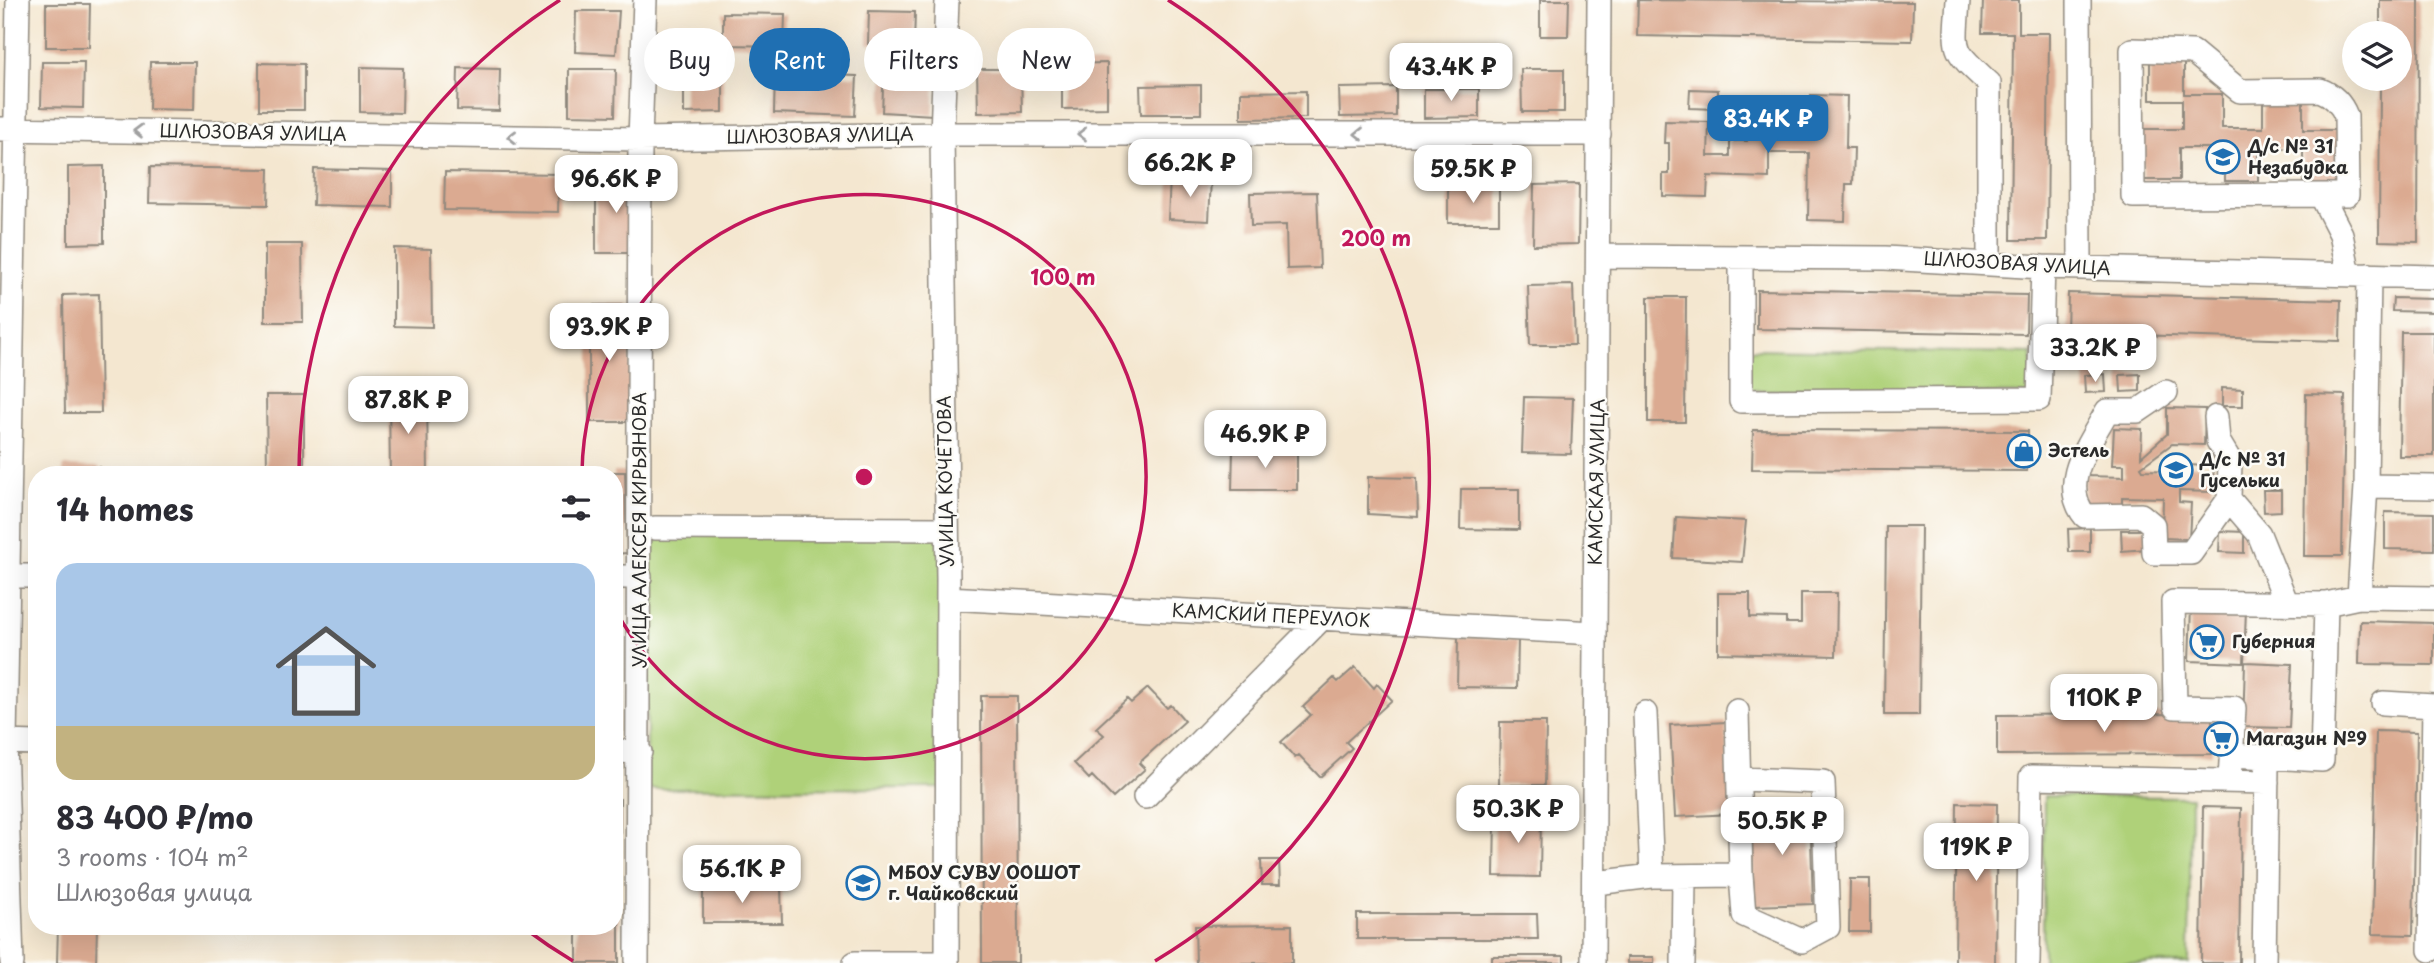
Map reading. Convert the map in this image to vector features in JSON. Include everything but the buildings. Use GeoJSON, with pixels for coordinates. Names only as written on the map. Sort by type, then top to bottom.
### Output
{"type":"FeatureCollection","features":[{"type":"Feature","properties":{"kind":"street"},"geometry":{"type":"LineString","coordinates":[[12,963],[5,742],[8,576],[7,129],[18,0]]}},
{"type":"Feature","properties":{"kind":"street","name":"УЛИЦА АЛЕКСЕЯ КИРЬЯНОВА"},"geometry":{"type":"LineString","coordinates":[[637,963],[640,752],[640,139],[645,0]]}},
{"type":"Feature","properties":{"kind":"street","name":"УЛИЦА КОЧЕТОВА"},"geometry":{"type":"LineString","coordinates":[[947,0],[942,134],[948,598],[947,963]]}},
{"type":"Feature","properties":{"kind":"street","name":"КАМСКАЯ УЛИЦА"},"geometry":{"type":"LineString","coordinates":[[1593,963],[1596,883],[1595,633],[1600,0]]}},
{"type":"Feature","properties":{"kind":"street"},"geometry":{"type":"LineString","coordinates":[[1958,0],[1956,47],[1959,56],[1989,83],[1989,264]]}},
{"type":"Feature","properties":{"kind":"street"},"geometry":{"type":"LineString","coordinates":[[2079,0],[2080,267]]}},
{"type":"Feature","properties":{"kind":"street"},"geometry":{"type":"LineString","coordinates":[[2132,50],[2193,52],[2240,91],[2320,90],[2329,93],[2343,107],[2346,116],[2347,195],[2321,195],[2133,196],[2132,50]]}},
{"type":"Feature","properties":{"kind":"street","name":"ШЛЮЗОВАЯ УЛИЦА"},"geometry":{"type":"LineString","coordinates":[[7,129],[640,139],[942,134],[1599,134]]}},
{"type":"Feature","properties":{"kind":"street"},"geometry":{"type":"LineString","coordinates":[[2321,195],[2359,275],[2366,486],[2359,597]]}},
{"type":"Feature","properties":{"kind":"street","name":"ШЛЮЗОВАЯ УЛИЦА"},"geometry":{"type":"LineString","coordinates":[[1599,256],[1885,258],[2043,267],[2434,277]]}},
{"type":"Feature","properties":{"kind":"street"},"geometry":{"type":"LineString","coordinates":[[2434,256],[2434,277]]}},
{"type":"Feature","properties":{"kind":"street"},"geometry":{"type":"LineString","coordinates":[[1741,257],[1741,401],[2039,399],[2043,267]]}},
{"type":"Feature","properties":{"kind":"street"},"geometry":{"type":"LineString","coordinates":[[2166,392],[2138,411],[2106,411],[2075,472],[2075,504],[2085,516],[2141,515],[2153,525],[2154,553],[2191,553],[2229,499],[2231,461],[2218,441],[2216,417]]}},
{"type":"Feature","properties":{"kind":"street"},"geometry":{"type":"LineString","coordinates":[[2366,486],[2434,487]]}},
{"type":"Feature","properties":{"kind":"street"},"geometry":{"type":"LineString","coordinates":[[2229,499],[2259,534],[2287,604]]}},
{"type":"Feature","properties":{"kind":"street"},"geometry":{"type":"LineString","coordinates":[[654,528],[947,529]]}},
{"type":"Feature","properties":{"kind":"street"},"geometry":{"type":"LineString","coordinates":[[8,576],[28,576]]}},
{"type":"Feature","properties":{"kind":"street"},"geometry":{"type":"LineString","coordinates":[[623,577],[640,577]]}},
{"type":"Feature","properties":{"kind":"street"},"geometry":{"type":"LineString","coordinates":[[2230,780],[2234,708],[2175,707],[2173,602],[2326,604],[2359,597],[2434,598]]}},
{"type":"Feature","properties":{"kind":"street","name":"КАМСКИЙ ПЕРЕУЛОК"},"geometry":{"type":"LineString","coordinates":[[948,598],[1595,633]]}},
{"type":"Feature","properties":{"kind":"street"},"geometry":{"type":"LineString","coordinates":[[2231,755],[2322,760],[2326,604]]}},
{"type":"Feature","properties":{"kind":"street"},"geometry":{"type":"LineString","coordinates":[[1145,797],[1322,618]]}},
{"type":"Feature","properties":{"kind":"street"},"geometry":{"type":"LineString","coordinates":[[2383,703],[2434,706],[2431,954]]}},
{"type":"Feature","properties":{"kind":"street"},"geometry":{"type":"LineString","coordinates":[[1737,711],[1744,915],[1802,941],[1828,927],[1823,782],[1740,779]]}},
{"type":"Feature","properties":{"kind":"street"},"geometry":{"type":"LineString","coordinates":[[1645,713],[1652,876]]}},
{"type":"Feature","properties":{"kind":"street"},"geometry":{"type":"LineString","coordinates":[[5,742],[28,743]]}},
{"type":"Feature","properties":{"kind":"street"},"geometry":{"type":"LineString","coordinates":[[623,751],[640,752]]}},
{"type":"Feature","properties":{"kind":"street"},"geometry":{"type":"LineString","coordinates":[[2264,963],[2268,757]]}},
{"type":"Feature","properties":{"kind":"street"},"geometry":{"type":"LineString","coordinates":[[2028,963],[2031,777],[2267,782]]}},
{"type":"Feature","properties":{"kind":"street"},"geometry":{"type":"LineString","coordinates":[[1596,883],[1652,876],[1741,875]]}},
{"type":"Feature","properties":{"kind":"street"},"geometry":{"type":"LineString","coordinates":[[1683,963],[1684,876]]}},
{"type":"Feature","properties":{"kind":"street"},"geometry":{"type":"LineString","coordinates":[[855,963],[936,963]]}},
{"type":"Feature","properties":{"kind":"green space"},"geometry":{"type":"Polygon","coordinates":[[[1749,349],[2032,353],[2032,394],[1749,390],[1749,349]]]}},
{"type":"Feature","properties":{"kind":"green space"},"geometry":{"type":"Polygon","coordinates":[[[942,532],[942,788],[647,789],[647,533],[942,532]]]}},
{"type":"Feature","properties":{"kind":"green space"},"geometry":{"type":"Polygon","coordinates":[[[2044,796],[2191,797],[2189,963],[2043,963],[2044,796]]]}},
{"type":"Feature","properties":{"kind":"place","name":"Д/с № 31 Незабудка"},"geometry":{"type":"Point","coordinates":[2223,157]}},
{"type":"Feature","properties":{"kind":"place","name":"Эстель"},"geometry":{"type":"Point","coordinates":[2024,451]}},
{"type":"Feature","properties":{"kind":"place","name":"Д/с № 31 Гусельки"},"geometry":{"type":"Point","coordinates":[2176,470]}},
{"type":"Feature","properties":{"kind":"place","name":"Губерния"},"geometry":{"type":"Point","coordinates":[2207,642]}},
{"type":"Feature","properties":{"kind":"place","name":"Магазин №9"},"geometry":{"type":"Point","coordinates":[2221,739]}},
{"type":"Feature","properties":{"kind":"place","name":"МБОУ СУВУ ООШОТ г. Чайковский"},"geometry":{"type":"Point","coordinates":[863,883]}}]}
